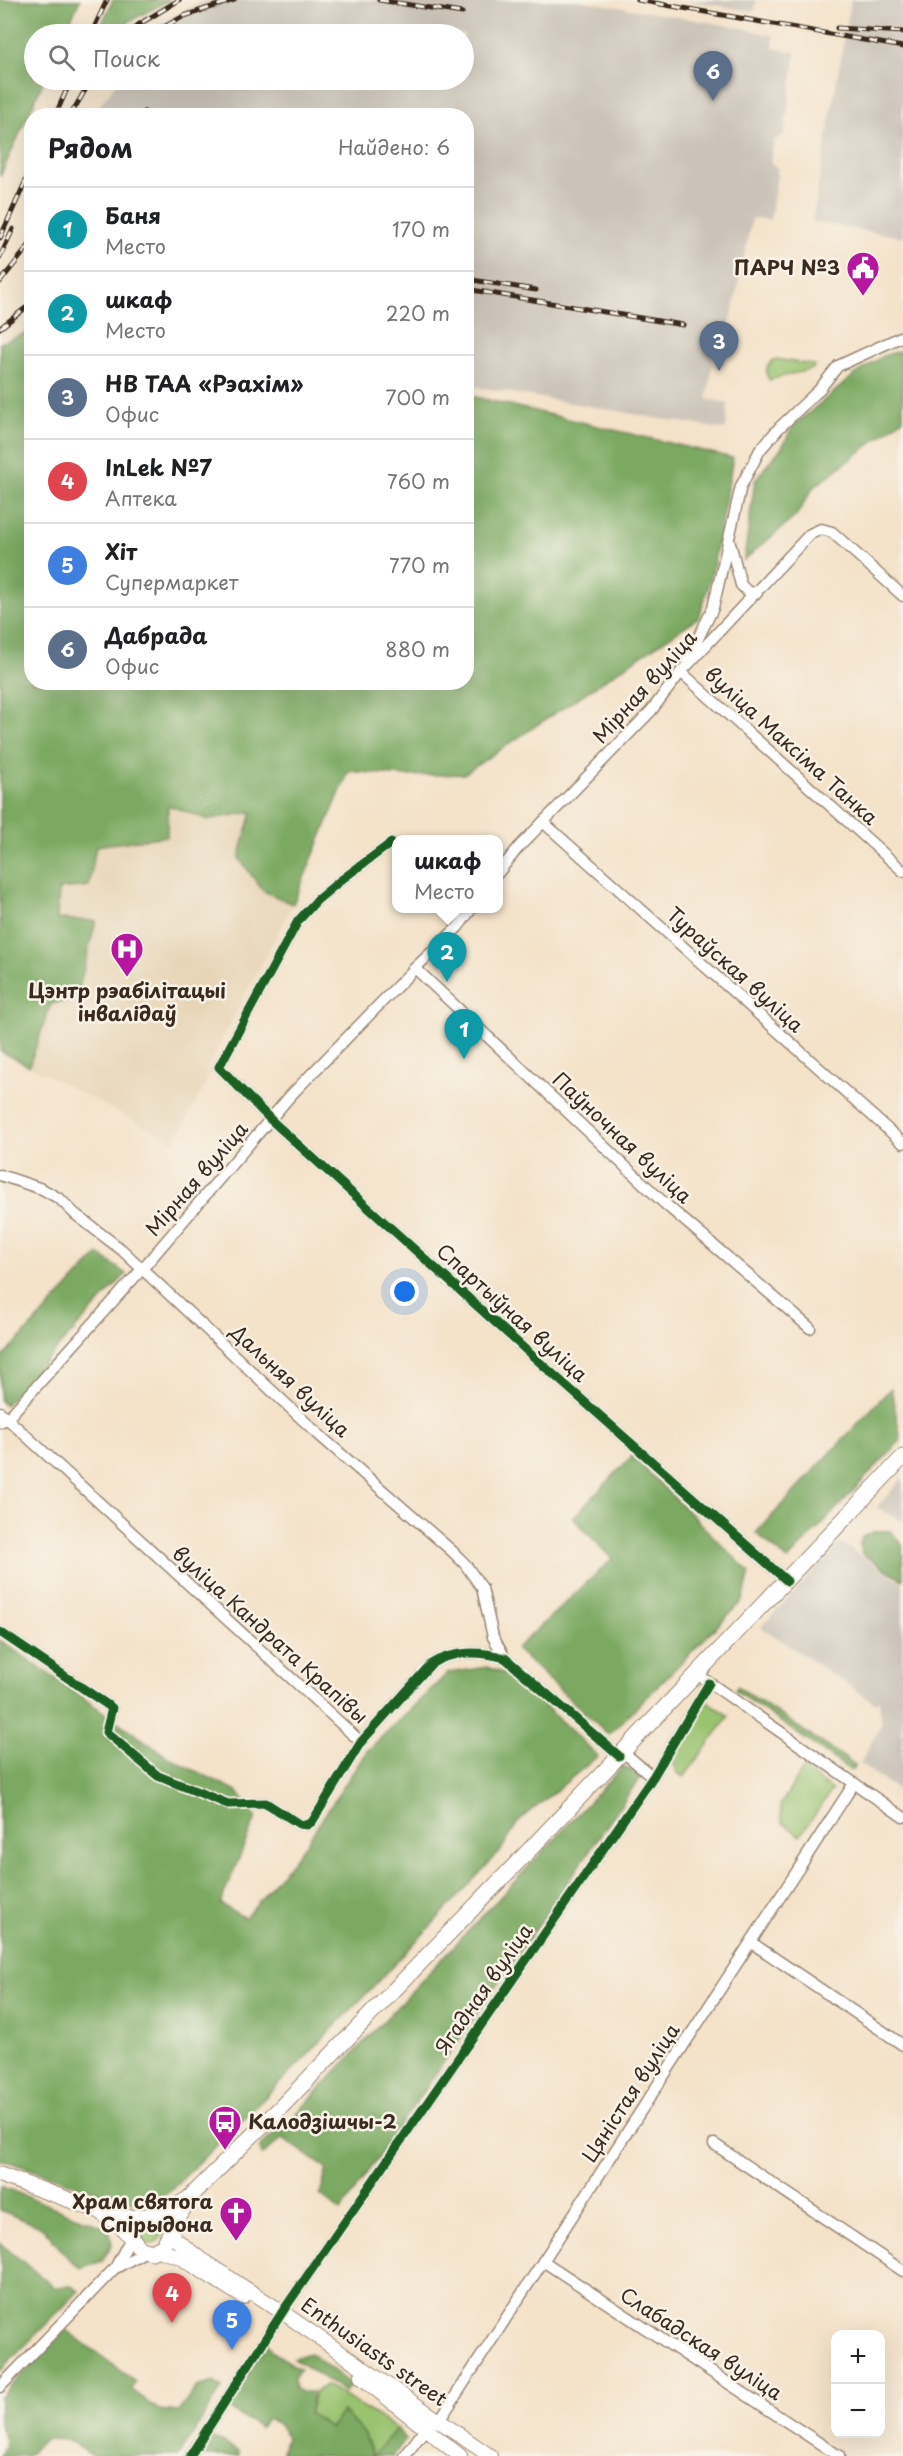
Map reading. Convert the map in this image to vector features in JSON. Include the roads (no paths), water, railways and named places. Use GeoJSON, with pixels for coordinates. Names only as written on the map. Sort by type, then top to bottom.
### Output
{"type":"FeatureCollection","features":[{"type":"Feature","properties":{"kind":"main road"},"geometry":{"type":"LineString","coordinates":[[103,2214],[130,2218],[146,2216],[169,2210],[189,2198],[282,2106],[621,1754],[703,1679],[787,1581],[903,1457]]}},
{"type":"Feature","properties":{"kind":"main road"},"geometry":{"type":"LineString","coordinates":[[0,2175],[103,2214],[132,2236],[137,2246],[152,2251],[167,2241],[189,2198]]}},
{"type":"Feature","properties":{"kind":"main road"},"geometry":{"type":"LineString","coordinates":[[146,2216],[160,2218],[167,2226],[169,2234]]}},
{"type":"Feature","properties":{"kind":"main road"},"geometry":{"type":"LineString","coordinates":[[132,2236],[134,2227],[146,2216]]}},
{"type":"Feature","properties":{"kind":"street"},"geometry":{"type":"LineString","coordinates":[[681,672],[713,608],[741,486],[760,450],[779,428],[818,391],[838,366],[903,336]]}},
{"type":"Feature","properties":{"kind":"street","name":"Мірная вуліца"},"geometry":{"type":"LineString","coordinates":[[503,867],[543,822],[651,711],[681,672],[810,534],[821,529],[832,532],[903,596]]}},
{"type":"Feature","properties":{"kind":"street"},"geometry":{"type":"LineString","coordinates":[[729,537],[741,585],[748,592],[757,593]]}},
{"type":"Feature","properties":{"kind":"street","name":"вуліца Максіма Танка"},"geometry":{"type":"LineString","coordinates":[[681,672],[903,871]]}},
{"type":"Feature","properties":{"kind":"street","name":"Тураўская вуліца"},"geometry":{"type":"LineString","coordinates":[[543,822],[903,1143]]}},
{"type":"Feature","properties":{"kind":"street","name":"Спартыўная вуліца"},"geometry":{"type":"LineString","coordinates":[[391,843],[341,879],[298,921],[219,1067],[271,1120],[787,1581]]}},
{"type":"Feature","properties":{"kind":"street","name":"Мірная вуліца"},"geometry":{"type":"LineString","coordinates":[[2,1418],[143,1268],[291,1095],[415,968],[451,935],[469,913]]}},
{"type":"Feature","properties":{"kind":"street","name":"Паўночная вуліца"},"geometry":{"type":"LineString","coordinates":[[415,968],[664,1203],[810,1328]]}},
{"type":"Feature","properties":{"kind":"street","name":"Дальняя вуліца"},"geometry":{"type":"LineString","coordinates":[[0,1175],[42,1189],[60,1199],[75,1214],[143,1268],[318,1434],[465,1564],[482,1588],[493,1638],[505,1658]]}},
{"type":"Feature","properties":{"kind":"street","name":"вуліца Кандрата Крапівы"},"geometry":{"type":"LineString","coordinates":[[0,1632],[112,1708],[106,1732],[158,1776],[228,1804],[266,1803],[299,1824],[307,1825],[312,1822],[362,1742],[2,1418]]}},
{"type":"Feature","properties":{"kind":"street"},"geometry":{"type":"LineString","coordinates":[[362,1742],[430,1664],[442,1657],[488,1653],[505,1658],[621,1754],[653,1777]]}},
{"type":"Feature","properties":{"kind":"street"},"geometry":{"type":"LineString","coordinates":[[703,1679],[853,1785],[903,1817]]}},
{"type":"Feature","properties":{"kind":"street","name":"Ягадная вуліца"},"geometry":{"type":"LineString","coordinates":[[190,2456],[280,2316],[653,1777],[703,1679]]}},
{"type":"Feature","properties":{"kind":"street","name":"Цяністая вуліца"},"geometry":{"type":"LineString","coordinates":[[438,2420],[752,1943],[853,1785]]}},
{"type":"Feature","properties":{"kind":"street"},"geometry":{"type":"LineString","coordinates":[[752,1943],[903,2045]]}},
{"type":"Feature","properties":{"kind":"street"},"geometry":{"type":"LineString","coordinates":[[714,2144],[903,2271]]}},
{"type":"Feature","properties":{"kind":"street"},"geometry":{"type":"LineString","coordinates":[[178,2216],[178,2235],[233,2284]]}},
{"type":"Feature","properties":{"kind":"street"},"geometry":{"type":"LineString","coordinates":[[169,2234],[200,2259],[215,2267]]}},
{"type":"Feature","properties":{"kind":"street"},"geometry":{"type":"LineString","coordinates":[[0,2387],[114,2269],[132,2236]]}},
{"type":"Feature","properties":{"kind":"street"},"geometry":{"type":"LineString","coordinates":[[114,2269],[152,2251],[180,2257],[233,2284]]}},
{"type":"Feature","properties":{"kind":"street","name":"Слабадская вуліца"},"geometry":{"type":"LineString","coordinates":[[543,2262],[839,2456]]}},
{"type":"Feature","properties":{"kind":"street","name":"Enthusiasts street"},"geometry":{"type":"LineString","coordinates":[[233,2284],[490,2456]]}},
{"type":"Feature","properties":{"kind":"street","name":"Enthusiasts street"},"geometry":{"type":"LineString","coordinates":[[280,2316],[460,2456]]}},
{"type":"Feature","properties":{"kind":"street"},"geometry":{"type":"LineString","coordinates":[[405,2456],[425,2429],[438,2420]]}},
{"type":"Feature","properties":{"kind":"railway"},"geometry":{"type":"LineString","coordinates":[[96,24],[107,0]]}},
{"type":"Feature","properties":{"kind":"railway"},"geometry":{"type":"LineString","coordinates":[[140,24],[179,0]]}},
{"type":"Feature","properties":{"kind":"railway"},"geometry":{"type":"LineString","coordinates":[[170,24],[184,16],[234,0]]}},
{"type":"Feature","properties":{"kind":"railway"},"geometry":{"type":"LineString","coordinates":[[379,0],[462,13]]}},
{"type":"Feature","properties":{"kind":"railway"},"geometry":{"type":"LineString","coordinates":[[638,0],[903,47]]}},
{"type":"Feature","properties":{"kind":"railway"},"geometry":{"type":"LineString","coordinates":[[837,28],[903,32]]}},
{"type":"Feature","properties":{"kind":"railway"},"geometry":{"type":"LineString","coordinates":[[59,108],[67,90]]}},
{"type":"Feature","properties":{"kind":"railway"},"geometry":{"type":"LineString","coordinates":[[75,108],[85,90]]}},
{"type":"Feature","properties":{"kind":"railway"},"geometry":{"type":"LineString","coordinates":[[0,238],[24,185]]}},
{"type":"Feature","properties":{"kind":"railway"},"geometry":{"type":"LineString","coordinates":[[0,257],[13,229]]}},
{"type":"Feature","properties":{"kind":"railway"},"geometry":{"type":"LineString","coordinates":[[0,282],[24,252]]}},
{"type":"Feature","properties":{"kind":"railway"},"geometry":{"type":"LineString","coordinates":[[474,280],[536,290]]}},
{"type":"Feature","properties":{"kind":"railway"},"geometry":{"type":"LineString","coordinates":[[474,290],[683,325]]}},
{"type":"Feature","properties":{"kind":"railway"},"geometry":{"type":"LineString","coordinates":[[0,328],[24,309]]}},
{"type":"Feature","properties":{"kind":"place","name":"Дабрада"},"geometry":{"type":"Point","coordinates":[713,101]}},
{"type":"Feature","properties":{"kind":"place","name":"ПАРЧ №3"},"geometry":{"type":"Point","coordinates":[863,297]}},
{"type":"Feature","properties":{"kind":"place","name":"НВ ТАА «Рэахім»"},"geometry":{"type":"Point","coordinates":[719,371]}},
{"type":"Feature","properties":{"kind":"place","name":"Цэнтр рэабілітацыі інвалідаў"},"geometry":{"type":"Point","coordinates":[127,978]}},
{"type":"Feature","properties":{"kind":"place","name":"шкаф"},"geometry":{"type":"Point","coordinates":[447,982]}},
{"type":"Feature","properties":{"kind":"place","name":"Баня"},"geometry":{"type":"Point","coordinates":[464,1059]}},
{"type":"Feature","properties":{"kind":"place","name":"Калодзішчы-2"},"geometry":{"type":"Point","coordinates":[225,2151]}},
{"type":"Feature","properties":{"kind":"place","name":"Храм святога Спірыдона"},"geometry":{"type":"Point","coordinates":[236,2242]}},
{"type":"Feature","properties":{"kind":"place","name":"InLek №7"},"geometry":{"type":"Point","coordinates":[172,2323]}},
{"type":"Feature","properties":{"kind":"place","name":"Хіт"},"geometry":{"type":"Point","coordinates":[232,2350]}}]}
